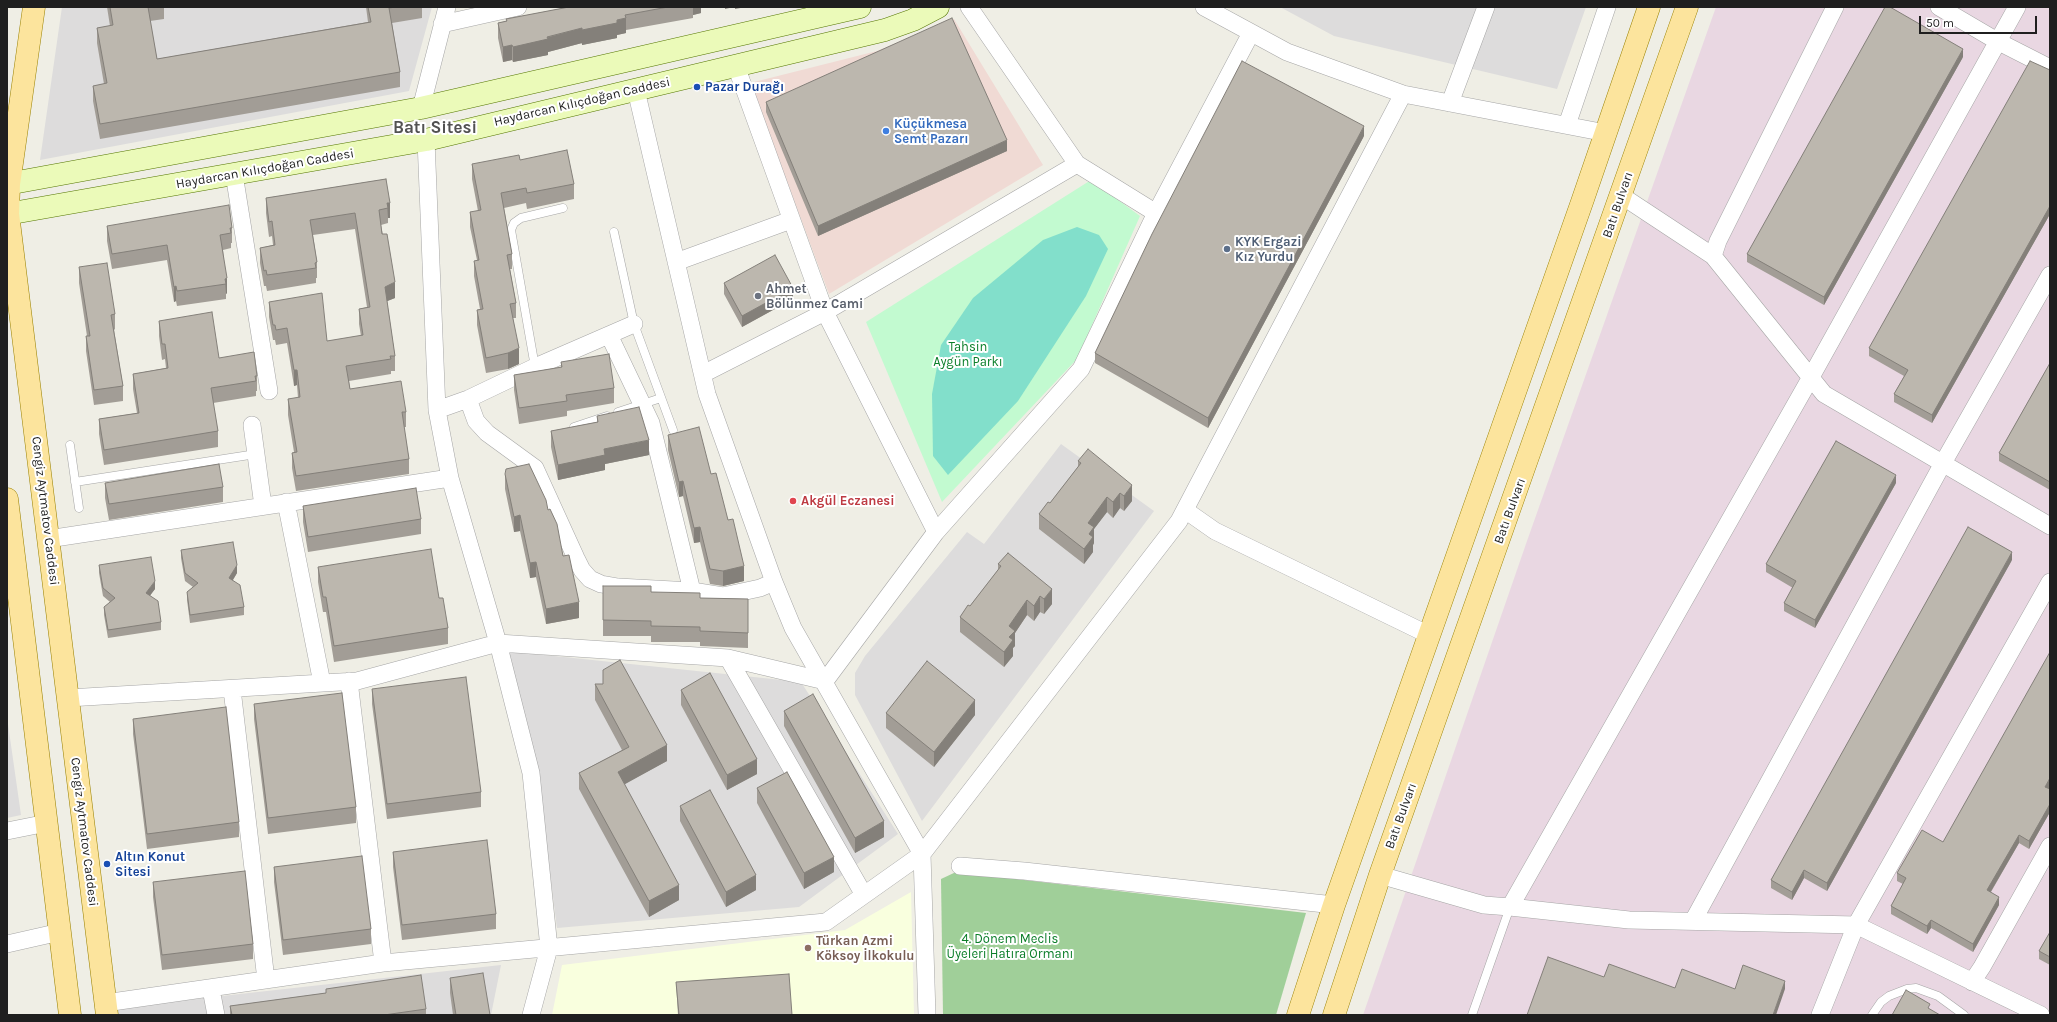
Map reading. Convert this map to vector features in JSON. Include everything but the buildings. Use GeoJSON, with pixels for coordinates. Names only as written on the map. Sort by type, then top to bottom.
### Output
{"type":"FeatureCollection","features":[{"type":"Feature","properties":{"kind":"main road","name":"Cengiz Aytmatov Caddesi"},"geometry":{"type":"LineString","coordinates":[[34,7],[8,184],[8,214],[106,1009]]}},
{"type":"Feature","properties":{"kind":"main road"},"geometry":{"type":"LineString","coordinates":[[8,184],[421,108],[860,7]]}},
{"type":"Feature","properties":{"kind":"main road","name":"Haydarcan Kılıçdoğan Caddesi"},"geometry":{"type":"LineString","coordinates":[[8,214],[426,140],[885,30],[913,20],[938,7]]}},
{"type":"Feature","properties":{"kind":"main road"},"geometry":{"type":"LineString","coordinates":[[1298,1015],[1334,905],[1649,7]]}},
{"type":"Feature","properties":{"kind":"main road","name":"Batı Bulvarı"},"geometry":{"type":"LineString","coordinates":[[1334,1015],[1380,875],[1622,196],[1687,7]]}},
{"type":"Feature","properties":{"kind":"main road"},"geometry":{"type":"LineString","coordinates":[[421,108],[426,140]]}},
{"type":"Feature","properties":{"kind":"main road"},"geometry":{"type":"LineString","coordinates":[[7,499],[70,1015]]}},
{"type":"Feature","properties":{"kind":"street"},"geometry":{"type":"LineString","coordinates":[[421,108],[447,7]]}},
{"type":"Feature","properties":{"kind":"street"},"geometry":{"type":"LineString","coordinates":[[442,24],[518,7]]}},
{"type":"Feature","properties":{"kind":"street"},"geometry":{"type":"LineString","coordinates":[[969,7],[1077,164],[1156,213]]}},
{"type":"Feature","properties":{"kind":"street"},"geometry":{"type":"LineString","coordinates":[[1204,7],[1287,52],[1403,94],[1606,133]]}},
{"type":"Feature","properties":{"kind":"street"},"geometry":{"type":"LineString","coordinates":[[1450,103],[1486,7]]}},
{"type":"Feature","properties":{"kind":"street"},"geometry":{"type":"LineString","coordinates":[[1567,125],[1607,7]]}},
{"type":"Feature","properties":{"kind":"street"},"geometry":{"type":"LineString","coordinates":[[1713,256],[1718,241],[1835,7]]}},
{"type":"Feature","properties":{"kind":"street"},"geometry":{"type":"LineString","coordinates":[[1939,7],[1997,41],[2050,68]]}},
{"type":"Feature","properties":{"kind":"street"},"geometry":{"type":"LineString","coordinates":[[1510,907],[1811,377],[2016,7]]}},
{"type":"Feature","properties":{"kind":"street"},"geometry":{"type":"LineString","coordinates":[[825,681],[936,532],[1081,369],[1156,213],[1251,33]]}},
{"type":"Feature","properties":{"kind":"street"},"geometry":{"type":"LineString","coordinates":[[736,66],[825,312],[936,532]]}},
{"type":"Feature","properties":{"kind":"street"},"geometry":{"type":"LineString","coordinates":[[636,90],[707,394],[774,582],[793,628],[825,681],[922,854],[927,1015]]}},
{"type":"Feature","properties":{"kind":"street"},"geometry":{"type":"LineString","coordinates":[[106,1009],[266,980],[384,964],[826,922],[922,854],[1174,527],[1185,510],[1403,94]]}},
{"type":"Feature","properties":{"kind":"street"},"geometry":{"type":"LineString","coordinates":[[426,140],[437,410],[450,478],[498,643],[531,773],[549,948],[532,1015]]}},
{"type":"Feature","properties":{"kind":"street"},"geometry":{"type":"LineString","coordinates":[[702,374],[825,312],[1077,164]]}},
{"type":"Feature","properties":{"kind":"street"},"geometry":{"type":"LineString","coordinates":[[234,174],[269,391]]}},
{"type":"Feature","properties":{"kind":"street"},"geometry":{"type":"LineString","coordinates":[[1622,196],[1713,256],[1824,394],[2050,526]]}},
{"type":"Feature","properties":{"kind":"street"},"geometry":{"type":"LineString","coordinates":[[676,262],[791,220]]}},
{"type":"Feature","properties":{"kind":"street"},"geometry":{"type":"LineString","coordinates":[[1693,921],[1943,463],[2050,275]]}},
{"type":"Feature","properties":{"kind":"street"},"geometry":{"type":"LineString","coordinates":[[437,410],[468,398],[534,367],[634,324]]}},
{"type":"Feature","properties":{"kind":"street"},"geometry":{"type":"LineString","coordinates":[[610,335],[644,404],[651,423],[692,591]]}},
{"type":"Feature","properties":{"kind":"street"},"geometry":{"type":"LineString","coordinates":[[468,398],[476,421],[487,433],[535,468],[576,558],[582,570],[590,578],[601,584],[618,587],[692,591],[723,596],[760,588],[774,582]]}},
{"type":"Feature","properties":{"kind":"street"},"geometry":{"type":"LineString","coordinates":[[252,425],[263,506]]}},
{"type":"Feature","properties":{"kind":"street"},"geometry":{"type":"LineString","coordinates":[[48,539],[450,478]]}},
{"type":"Feature","properties":{"kind":"street"},"geometry":{"type":"LineString","coordinates":[[286,502],[322,683]]}},
{"type":"Feature","properties":{"kind":"street"},"geometry":{"type":"LineString","coordinates":[[1185,510],[1215,531],[1429,635]]}},
{"type":"Feature","properties":{"kind":"street"},"geometry":{"type":"LineString","coordinates":[[1820,1015],[1856,925],[2050,582]]}},
{"type":"Feature","properties":{"kind":"street"},"geometry":{"type":"LineString","coordinates":[[68,698],[349,681],[498,643],[728,658],[825,681]]}},
{"type":"Feature","properties":{"kind":"street"},"geometry":{"type":"LineString","coordinates":[[728,658],[864,895]]}},
{"type":"Feature","properties":{"kind":"street"},"geometry":{"type":"LineString","coordinates":[[349,681],[384,964]]}},
{"type":"Feature","properties":{"kind":"street"},"geometry":{"type":"LineString","coordinates":[[232,688],[266,980]]}},
{"type":"Feature","properties":{"kind":"street"},"geometry":{"type":"LineString","coordinates":[[7,831],[47,822]]}},
{"type":"Feature","properties":{"kind":"street"},"geometry":{"type":"LineString","coordinates":[[1972,982],[1982,967],[2050,846]]}},
{"type":"Feature","properties":{"kind":"street"},"geometry":{"type":"LineString","coordinates":[[960,866],[1024,871],[1334,905]]}},
{"type":"Feature","properties":{"kind":"street"},"geometry":{"type":"LineString","coordinates":[[1380,875],[1484,905],[1629,920],[1856,925],[2041,1015]]}},
{"type":"Feature","properties":{"kind":"street"},"geometry":{"type":"LineString","coordinates":[[7,944],[60,932]]}},
{"type":"Feature","properties":{"kind":"street"},"geometry":{"type":"LineString","coordinates":[[211,989],[216,1015]]}},
{"type":"Feature","properties":{"kind":"lane"},"geometry":{"type":"LineString","coordinates":[[534,367],[511,230],[514,223],[521,218],[563,208]]}},
{"type":"Feature","properties":{"kind":"lane"},"geometry":{"type":"LineString","coordinates":[[614,232],[634,324],[673,430]]}},
{"type":"Feature","properties":{"kind":"lane"},"geometry":{"type":"LineString","coordinates":[[574,427],[661,398]]}},
{"type":"Feature","properties":{"kind":"lane"},"geometry":{"type":"LineString","coordinates":[[70,445],[79,508]]}},
{"type":"Feature","properties":{"kind":"lane"},"geometry":{"type":"LineString","coordinates":[[75,482],[256,454]]}},
{"type":"Feature","properties":{"kind":"lane"},"geometry":{"type":"LineString","coordinates":[[1472,1015],[1510,907]]}},
{"type":"Feature","properties":{"kind":"lane"},"geometry":{"type":"LineString","coordinates":[[1872,1015],[1881,1002],[1889,996],[1907,989],[1916,988],[1938,996],[1964,1015]]}},
{"type":"Feature","properties":{"kind":"shaded area"},"geometry":{"type":"Polygon","coordinates":[[[62,7],[432,7],[409,91],[40,160],[62,7]]]}},
{"type":"Feature","properties":{"kind":"shaded area"},"geometry":{"type":"Polygon","coordinates":[[[1280,7],[1586,7],[1557,89],[1334,36],[1280,7]]]}},
{"type":"Feature","properties":{"kind":"shaded area"},"geometry":{"type":"Polygon","coordinates":[[[1716,7],[2050,7],[2050,1015],[1363,1015],[1527,541],[1716,7]]]}},
{"type":"Feature","properties":{"kind":"shaded area","name":"Küçükmesa Semt Pazarı"},"geometry":{"type":"Polygon","coordinates":[[[954,19],[1043,165],[829,294],[750,83],[877,51],[954,19]]]}},
{"type":"Feature","properties":{"kind":"shaded area"},"geometry":{"type":"Polygon","coordinates":[[[1061,444],[1154,511],[922,821],[855,695],[855,673],[865,656],[967,532],[984,544],[1061,444]]]}},
{"type":"Feature","properties":{"kind":"shaded area"},"geometry":{"type":"Polygon","coordinates":[[[507,651],[801,682],[898,834],[799,907],[557,928],[539,789],[507,651]]]}},
{"type":"Feature","properties":{"kind":"shaded area"},"geometry":{"type":"Polygon","coordinates":[[[7,717],[21,815],[7,818],[7,717]]]}},
{"type":"Feature","properties":{"kind":"shaded area","name":"Türkan Azmi Köksoy İlkokulu"},"geometry":{"type":"Polygon","coordinates":[[[911,892],[914,1015],[552,1015],[562,965],[845,930],[911,892]]]}},
{"type":"Feature","properties":{"kind":"shaded area"},"geometry":{"type":"Polygon","coordinates":[[[501,965],[491,1015],[115,1015],[114,1008],[501,965]]]}},
{"type":"Feature","properties":{"kind":"green space","name":"Tahsin Aygün Parkı"},"geometry":{"type":"Polygon","coordinates":[[[1091,180],[1140,216],[1077,359],[942,502],[866,322],[1091,180]]]}},
{"type":"Feature","properties":{"kind":"green space"},"geometry":{"type":"Polygon","coordinates":[[[1077,227],[1099,235],[1108,249],[1086,296],[1018,401],[948,475],[933,456],[932,394],[941,345],[973,298],[1043,240],[1077,227]]]}},
{"type":"Feature","properties":{"kind":"green space","name":"4. Dönem Meclis Üyeleri Hatıra Ormanı"},"geometry":{"type":"Polygon","coordinates":[[[956,872],[1306,913],[1276,1015],[943,1015],[941,879],[956,872]]]}},
{"type":"Feature","properties":{"kind":"place","name":"Pazar Durağı"},"geometry":{"type":"Point","coordinates":[697,87]}},
{"type":"Feature","properties":{"kind":"place","name":"Küçükmesa Semt Pazarı"},"geometry":{"type":"Point","coordinates":[886,131]}},
{"type":"Feature","properties":{"kind":"place","name":"KYK Ergazi Kız Yurdu"},"geometry":{"type":"Point","coordinates":[1227,249]}},
{"type":"Feature","properties":{"kind":"place","name":"Ahmet Bölünmez Cami"},"geometry":{"type":"Point","coordinates":[758,296]}},
{"type":"Feature","properties":{"kind":"place","name":"Akgül Eczanesi"},"geometry":{"type":"Point","coordinates":[793,501]}},
{"type":"Feature","properties":{"kind":"place","name":"Altın Konut Sitesi"},"geometry":{"type":"Point","coordinates":[107,864]}},
{"type":"Feature","properties":{"kind":"place","name":"Türkan Azmi Köksoy İlkokulu"},"geometry":{"type":"Point","coordinates":[808,948]}},
{"type":"Feature","properties":{"kind":"district","name":"Batı Sitesi"},"geometry":{"type":"Point","coordinates":[435,128]}}]}
